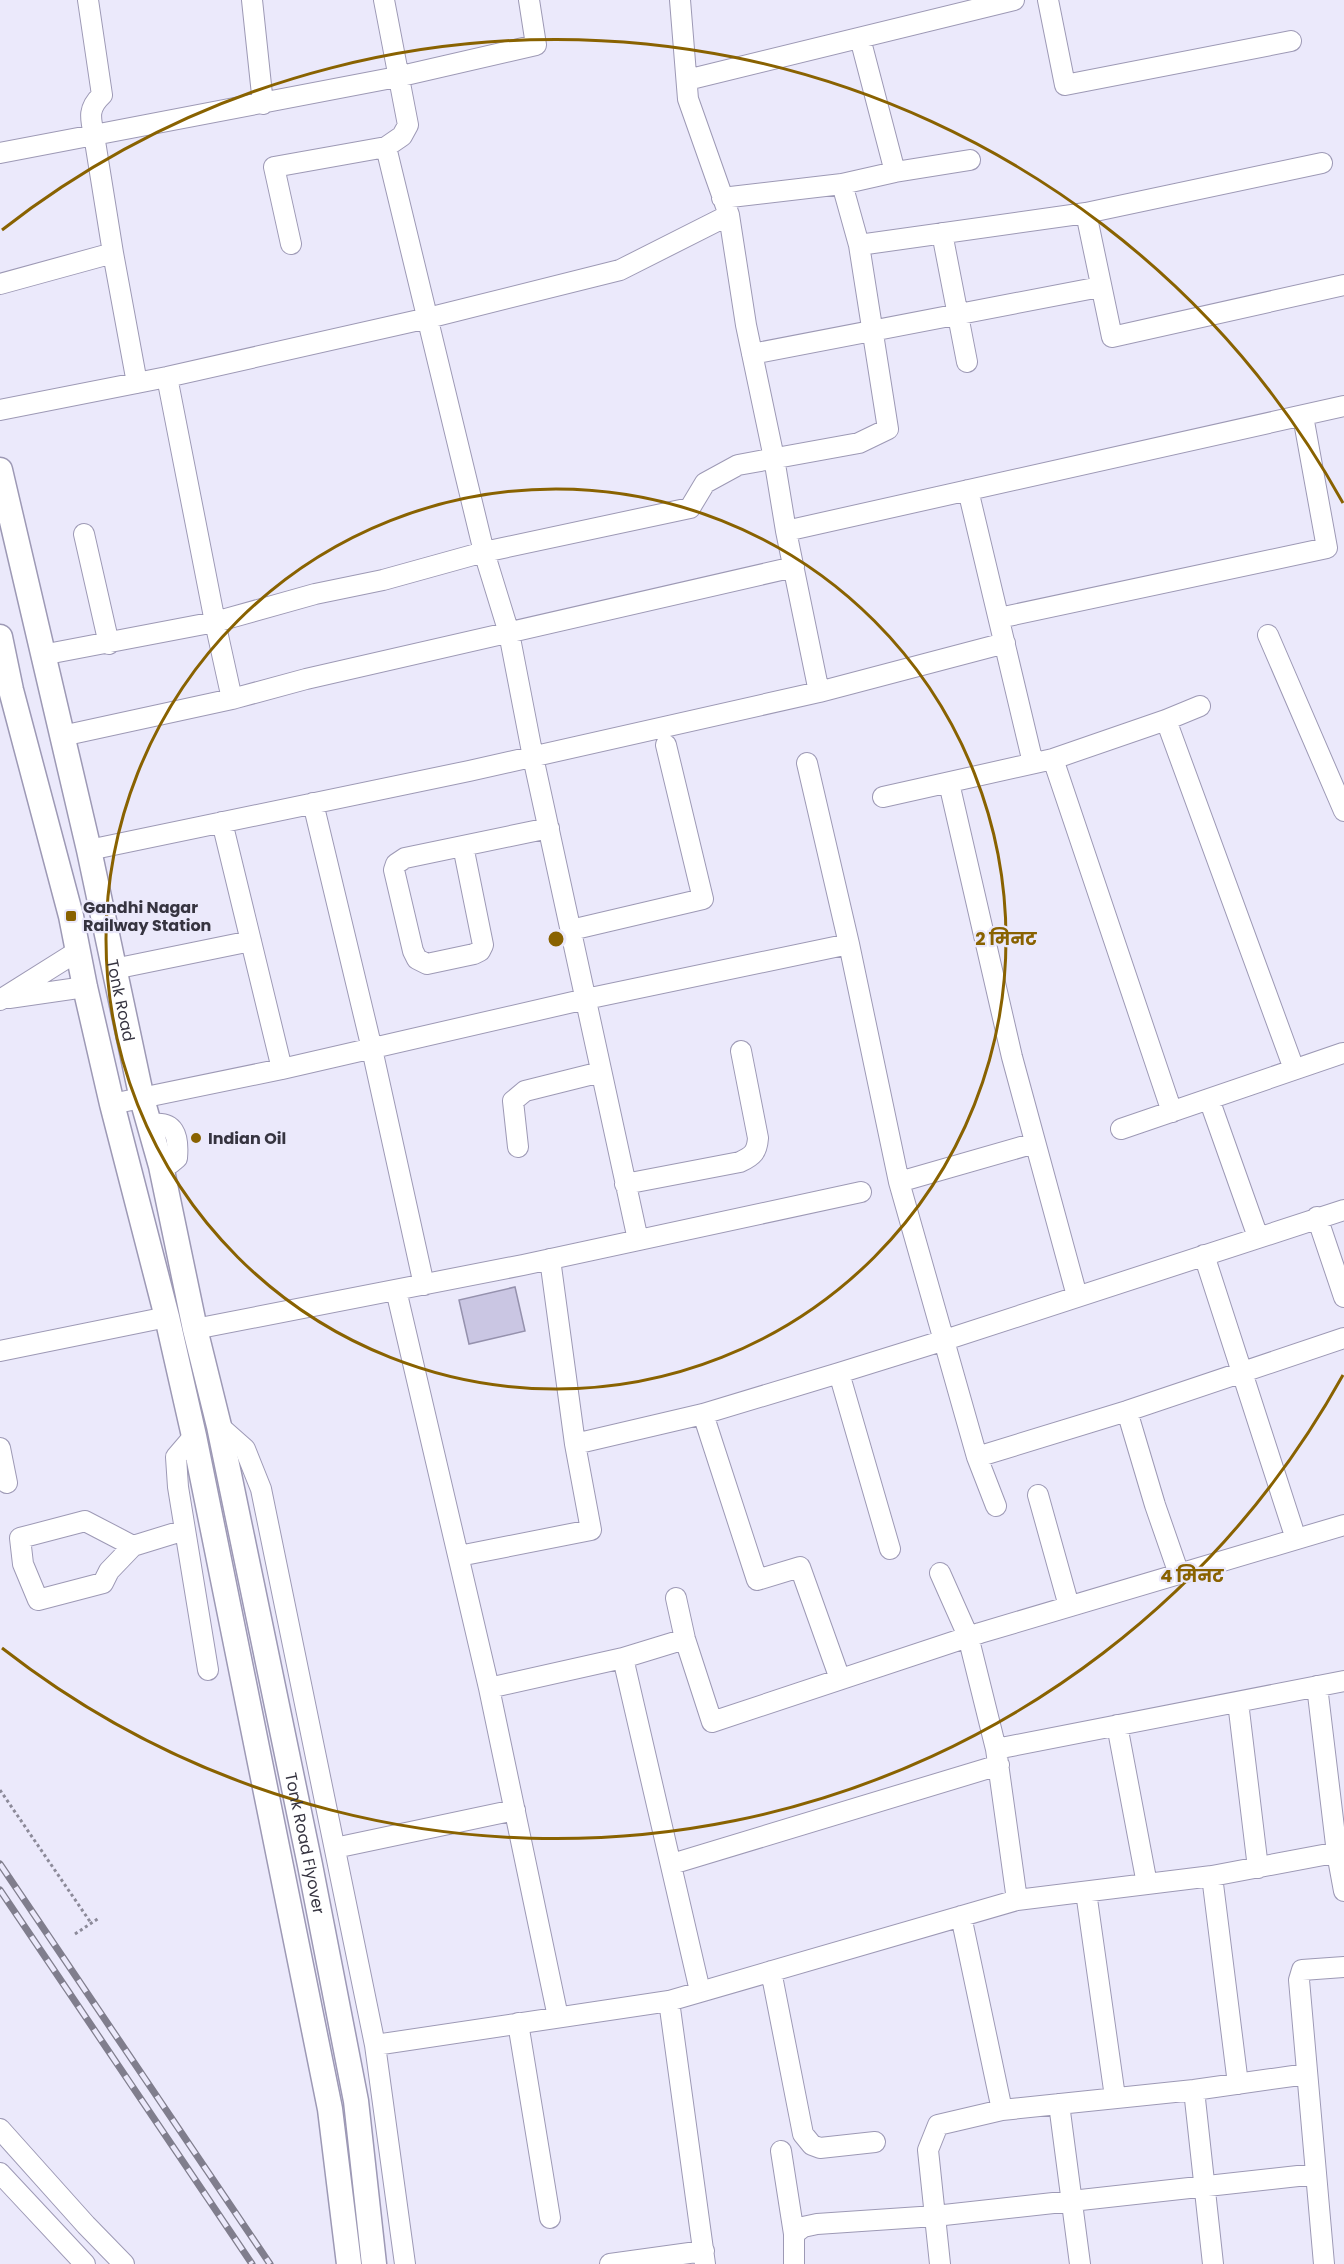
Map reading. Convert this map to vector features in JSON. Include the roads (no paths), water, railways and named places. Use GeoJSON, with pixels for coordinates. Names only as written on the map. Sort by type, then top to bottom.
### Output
{"type":"FeatureCollection","features":[{"type":"Feature","properties":{"kind":"main road","name":"Tonk Road"},"geometry":{"type":"LineString","coordinates":[[0,470],[88,850],[142,1099],[161,1166],[195,1329],[219,1426]]}},
{"type":"Feature","properties":{"kind":"main road","name":"Tonk Road"},"geometry":{"type":"LineString","coordinates":[[0,638],[6,692],[71,916],[112,1104],[167,1317],[194,1436]]}},
{"type":"Feature","properties":{"kind":"main road","name":"Tonk Road Flyover"},"geometry":{"type":"LineString","coordinates":[[219,1426],[308,1854],[356,2101],[374,2264]]}},
{"type":"Feature","properties":{"kind":"main road","name":"Tonk Road Flyover"},"geometry":{"type":"LineString","coordinates":[[194,1436],[330,2109],[349,2264]]}},
{"type":"Feature","properties":{"kind":"street"},"geometry":{"type":"LineString","coordinates":[[88,0],[102,95],[93,103],[90,119],[137,383]]}},
{"type":"Feature","properties":{"kind":"street"},"geometry":{"type":"LineString","coordinates":[[252,0],[263,104]]}},
{"type":"Feature","properties":{"kind":"street"},"geometry":{"type":"LineString","coordinates":[[291,244],[274,166],[386,147],[402,136],[408,125],[384,0]]}},
{"type":"Feature","properties":{"kind":"street"},"geometry":{"type":"LineString","coordinates":[[0,153],[398,77],[536,45],[529,0]]}},
{"type":"Feature","properties":{"kind":"street"},"geometry":{"type":"LineString","coordinates":[[680,0],[688,99],[726,207],[752,354],[819,692]]}},
{"type":"Feature","properties":{"kind":"street"},"geometry":{"type":"LineString","coordinates":[[687,80],[1014,0]]}},
{"type":"Feature","properties":{"kind":"street"},"geometry":{"type":"LineString","coordinates":[[1048,0],[1065,84],[1291,41]]}},
{"type":"Feature","properties":{"kind":"street"},"geometry":{"type":"LineString","coordinates":[[860,38],[895,172]]}},
{"type":"Feature","properties":{"kind":"street"},"geometry":{"type":"LineString","coordinates":[[386,147],[484,552],[509,633],[533,757],[638,1240]]}},
{"type":"Feature","properties":{"kind":"street"},"geometry":{"type":"LineString","coordinates":[[0,411],[168,377],[428,318],[620,270],[726,207],[895,172],[970,160]]}},
{"type":"Feature","properties":{"kind":"street"},"geometry":{"type":"LineString","coordinates":[[859,245],[1086,213],[1322,163]]}},
{"type":"Feature","properties":{"kind":"street"},"geometry":{"type":"LineString","coordinates":[[42,655],[215,622],[484,552],[690,508],[705,483],[738,465],[859,443],[888,429],[859,245],[842,184]]}},
{"type":"Feature","properties":{"kind":"street"},"geometry":{"type":"LineString","coordinates":[[1086,213],[1112,337],[1344,285]]}},
{"type":"Feature","properties":{"kind":"street"},"geometry":{"type":"LineString","coordinates":[[942,233],[967,362]]}},
{"type":"Feature","properties":{"kind":"street"},"geometry":{"type":"LineString","coordinates":[[0,284],[113,253]]}},
{"type":"Feature","properties":{"kind":"street"},"geometry":{"type":"LineString","coordinates":[[752,354],[1100,287]]}},
{"type":"Feature","properties":{"kind":"street"},"geometry":{"type":"LineString","coordinates":[[168,377],[232,699]]}},
{"type":"Feature","properties":{"kind":"street"},"geometry":{"type":"LineString","coordinates":[[786,531],[1344,406]]}},
{"type":"Feature","properties":{"kind":"street"},"geometry":{"type":"LineString","coordinates":[[999,618],[1327,548],[1303,416]]}},
{"type":"Feature","properties":{"kind":"street"},"geometry":{"type":"LineString","coordinates":[[968,490],[1033,763]]}},
{"type":"Feature","properties":{"kind":"street"},"geometry":{"type":"LineString","coordinates":[[84,534],[109,644]]}},
{"type":"Feature","properties":{"kind":"street"},"geometry":{"type":"LineString","coordinates":[[62,736],[232,699],[318,676],[794,567]]}},
{"type":"Feature","properties":{"kind":"street"},"geometry":{"type":"LineString","coordinates":[[1268,635],[1344,811]]}},
{"type":"Feature","properties":{"kind":"street"},"geometry":{"type":"LineString","coordinates":[[88,850],[533,757],[819,692],[1005,643]]}},
{"type":"Feature","properties":{"kind":"street"},"geometry":{"type":"LineString","coordinates":[[883,797],[1053,759],[1200,706]]}},
{"type":"Feature","properties":{"kind":"street"},"geometry":{"type":"LineString","coordinates":[[1166,720],[1294,1070]]}},
{"type":"Feature","properties":{"kind":"street"},"geometry":{"type":"LineString","coordinates":[[571,930],[702,899],[666,745]]}},
{"type":"Feature","properties":{"kind":"street"},"geometry":{"type":"LineString","coordinates":[[1053,759],[1172,1112]]}},
{"type":"Feature","properties":{"kind":"street"},"geometry":{"type":"LineString","coordinates":[[807,763],[849,944],[899,1182],[976,1457],[996,1506]]}},
{"type":"Feature","properties":{"kind":"street"},"geometry":{"type":"LineString","coordinates":[[949,783],[1012,1057],[1077,1296]]}},
{"type":"Feature","properties":{"kind":"street"},"geometry":{"type":"LineString","coordinates":[[313,803],[372,1048],[424,1285]]}},
{"type":"Feature","properties":{"kind":"street"},"geometry":{"type":"LineString","coordinates":[[222,822],[282,1069]]}},
{"type":"Feature","properties":{"kind":"street"},"geometry":{"type":"LineString","coordinates":[[463,846],[483,945],[480,951],[474,954],[427,964],[417,959],[413,951],[394,870],[396,864],[405,858],[549,828]]}},
{"type":"Feature","properties":{"kind":"street"},"geometry":{"type":"LineString","coordinates":[[114,969],[251,941]]}},
{"type":"Feature","properties":{"kind":"street"},"geometry":{"type":"LineString","coordinates":[[112,1104],[282,1069],[586,999],[849,944]]}},
{"type":"Feature","properties":{"kind":"street"},"geometry":{"type":"LineString","coordinates":[[0,1000],[78,951]]}},
{"type":"Feature","properties":{"kind":"street"},"geometry":{"type":"LineString","coordinates":[[0,1000],[85,987]]}},
{"type":"Feature","properties":{"kind":"street"},"geometry":{"type":"LineString","coordinates":[[626,1184],[740,1162],[752,1157],[757,1149],[758,1138],[741,1051]]}},
{"type":"Feature","properties":{"kind":"street"},"geometry":{"type":"LineString","coordinates":[[1121,1129],[1342,1053]]}},
{"type":"Feature","properties":{"kind":"street"},"geometry":{"type":"LineString","coordinates":[[518,1147],[513,1101],[517,1096],[525,1091],[601,1072]]}},
{"type":"Feature","properties":{"kind":"street"},"geometry":{"type":"LineString","coordinates":[[1209,1098],[1258,1237]]}},
{"type":"Feature","properties":{"kind":"street"},"geometry":{"type":"LineString","coordinates":[[899,1182],[1035,1143]]}},
{"type":"Feature","properties":{"kind":"street"},"geometry":{"type":"LineString","coordinates":[[195,1329],[550,1259],[861,1191]]}},
{"type":"Feature","properties":{"kind":"street"},"geometry":{"type":"LineString","coordinates":[[575,1444],[703,1414],[839,1373],[1344,1210]]}},
{"type":"Feature","properties":{"kind":"street"},"geometry":{"type":"LineString","coordinates":[[1317,1217],[1344,1297]]}},
{"type":"Feature","properties":{"kind":"street"},"geometry":{"type":"LineString","coordinates":[[1204,1255],[1296,1539]]}},
{"type":"Feature","properties":{"kind":"street"},"geometry":{"type":"LineString","coordinates":[[459,1556],[591,1530],[575,1444],[550,1259]]}},
{"type":"Feature","properties":{"kind":"street"},"geometry":{"type":"LineString","coordinates":[[396,1290],[489,1688],[558,2017]]}},
{"type":"Feature","properties":{"kind":"street"},"geometry":{"type":"LineString","coordinates":[[0,1351],[167,1317]]}},
{"type":"Feature","properties":{"kind":"street"},"geometry":{"type":"LineString","coordinates":[[976,1457],[1127,1411],[1344,1338]]}},
{"type":"Feature","properties":{"kind":"street"},"geometry":{"type":"LineString","coordinates":[[839,1373],[890,1549]]}},
{"type":"Feature","properties":{"kind":"street"},"geometry":{"type":"LineString","coordinates":[[1127,1411],[1155,1505],[1179,1574]]}},
{"type":"Feature","properties":{"kind":"street"},"geometry":{"type":"LineString","coordinates":[[703,1414],[757,1580],[800,1567],[840,1679]]}},
{"type":"Feature","properties":{"kind":"street"},"geometry":{"type":"LineString","coordinates":[[219,1426],[245,1449],[261,1489],[375,2045],[405,2264]]}},
{"type":"Feature","properties":{"kind":"street"},"geometry":{"type":"LineString","coordinates":[[194,1436],[176,1457],[178,1487],[208,1670]]}},
{"type":"Feature","properties":{"kind":"street"},"geometry":{"type":"LineString","coordinates":[[0,1448],[7,1483]]}},
{"type":"Feature","properties":{"kind":"street"},"geometry":{"type":"LineString","coordinates":[[1038,1495],[1070,1606]]}},
{"type":"Feature","properties":{"kind":"street"},"geometry":{"type":"LineString","coordinates":[[133,1546],[85,1521],[20,1538],[23,1564],[38,1600],[103,1583],[109,1571],[133,1546],[185,1530]]}},
{"type":"Feature","properties":{"kind":"street"},"geometry":{"type":"LineString","coordinates":[[676,1598],[685,1640],[712,1722],[968,1636],[1344,1525]]}},
{"type":"Feature","properties":{"kind":"street"},"geometry":{"type":"LineString","coordinates":[[940,1573],[968,1636],[997,1757],[1017,1900]]}},
{"type":"Feature","properties":{"kind":"street"},"geometry":{"type":"LineString","coordinates":[[489,1688],[623,1658],[685,1640]]}},
{"type":"Feature","properties":{"kind":"street"},"geometry":{"type":"LineString","coordinates":[[623,1658],[700,1991]]}},
{"type":"Feature","properties":{"kind":"street"},"geometry":{"type":"LineString","coordinates":[[672,1864],[997,1757],[1117,1725],[1344,1681]]}},
{"type":"Feature","properties":{"kind":"street"},"geometry":{"type":"LineString","coordinates":[[1317,1686],[1344,1891]]}},
{"type":"Feature","properties":{"kind":"street"},"geometry":{"type":"LineString","coordinates":[[1238,1702],[1258,1868]]}},
{"type":"Feature","properties":{"kind":"street"},"geometry":{"type":"LineString","coordinates":[[1117,1725],[1147,1884]]}},
{"type":"Feature","properties":{"kind":"street"},"geometry":{"type":"LineString","coordinates":[[335,1848],[514,1810]]}},
{"type":"Feature","properties":{"kind":"street"},"geometry":{"type":"LineString","coordinates":[[375,2045],[669,2001],[1017,1900],[1212,1876],[1340,1852]]}},
{"type":"Feature","properties":{"kind":"street"},"geometry":{"type":"LineString","coordinates":[[1212,1876],[1238,2084]]}},
{"type":"Feature","properties":{"kind":"street"},"geometry":{"type":"LineString","coordinates":[[1086,1892],[1115,2097]]}},
{"type":"Feature","properties":{"kind":"street"},"geometry":{"type":"LineString","coordinates":[[961,1916],[1002,2110]]}},
{"type":"Feature","properties":{"kind":"street"},"geometry":{"type":"LineString","coordinates":[[1324,2264],[1299,1980],[1302,1970],[1344,1966]]}},
{"type":"Feature","properties":{"kind":"street"},"geometry":{"type":"LineString","coordinates":[[771,1971],[803,2134],[812,2145],[820,2148],[875,2142]]}},
{"type":"Feature","properties":{"kind":"street"},"geometry":{"type":"LineString","coordinates":[[610,2264],[705,2258],[669,2001]]}},
{"type":"Feature","properties":{"kind":"street"},"geometry":{"type":"LineString","coordinates":[[518,2022],[550,2218]]}},
{"type":"Feature","properties":{"kind":"street"},"geometry":{"type":"LineString","coordinates":[[940,2264],[928,2150],[938,2125],[1002,2110],[1194,2090],[1307,2074]]}},
{"type":"Feature","properties":{"kind":"street"},"geometry":{"type":"LineString","coordinates":[[1194,2090],[1214,2264]]}},
{"type":"Feature","properties":{"kind":"street"},"geometry":{"type":"LineString","coordinates":[[1059,2104],[1080,2264]]}},
{"type":"Feature","properties":{"kind":"street"},"geometry":{"type":"LineString","coordinates":[[0,2129],[124,2264]]}},
{"type":"Feature","properties":{"kind":"street"},"geometry":{"type":"LineString","coordinates":[[781,2151],[794,2234],[794,2264]]}},
{"type":"Feature","properties":{"kind":"street"},"geometry":{"type":"LineString","coordinates":[[0,2173],[85,2264]]}},
{"type":"Feature","properties":{"kind":"street"},"geometry":{"type":"LineString","coordinates":[[794,2234],[803,2227],[818,2224],[935,2216],[1316,2174]]}},
{"type":"Feature","properties":{"kind":"railway"},"geometry":{"type":"LineString","coordinates":[[0,1864],[270,2264]]}},
{"type":"Feature","properties":{"kind":"railway"},"geometry":{"type":"LineString","coordinates":[[0,1890],[252,2264]]}},
{"type":"Feature","properties":{"kind":"place","name":"Gandhi Nagar Railway Station"},"geometry":{"type":"Point","coordinates":[71,916]}},
{"type":"Feature","properties":{"kind":"place","name":"Indian Oil"},"geometry":{"type":"Point","coordinates":[196,1138]}}]}
